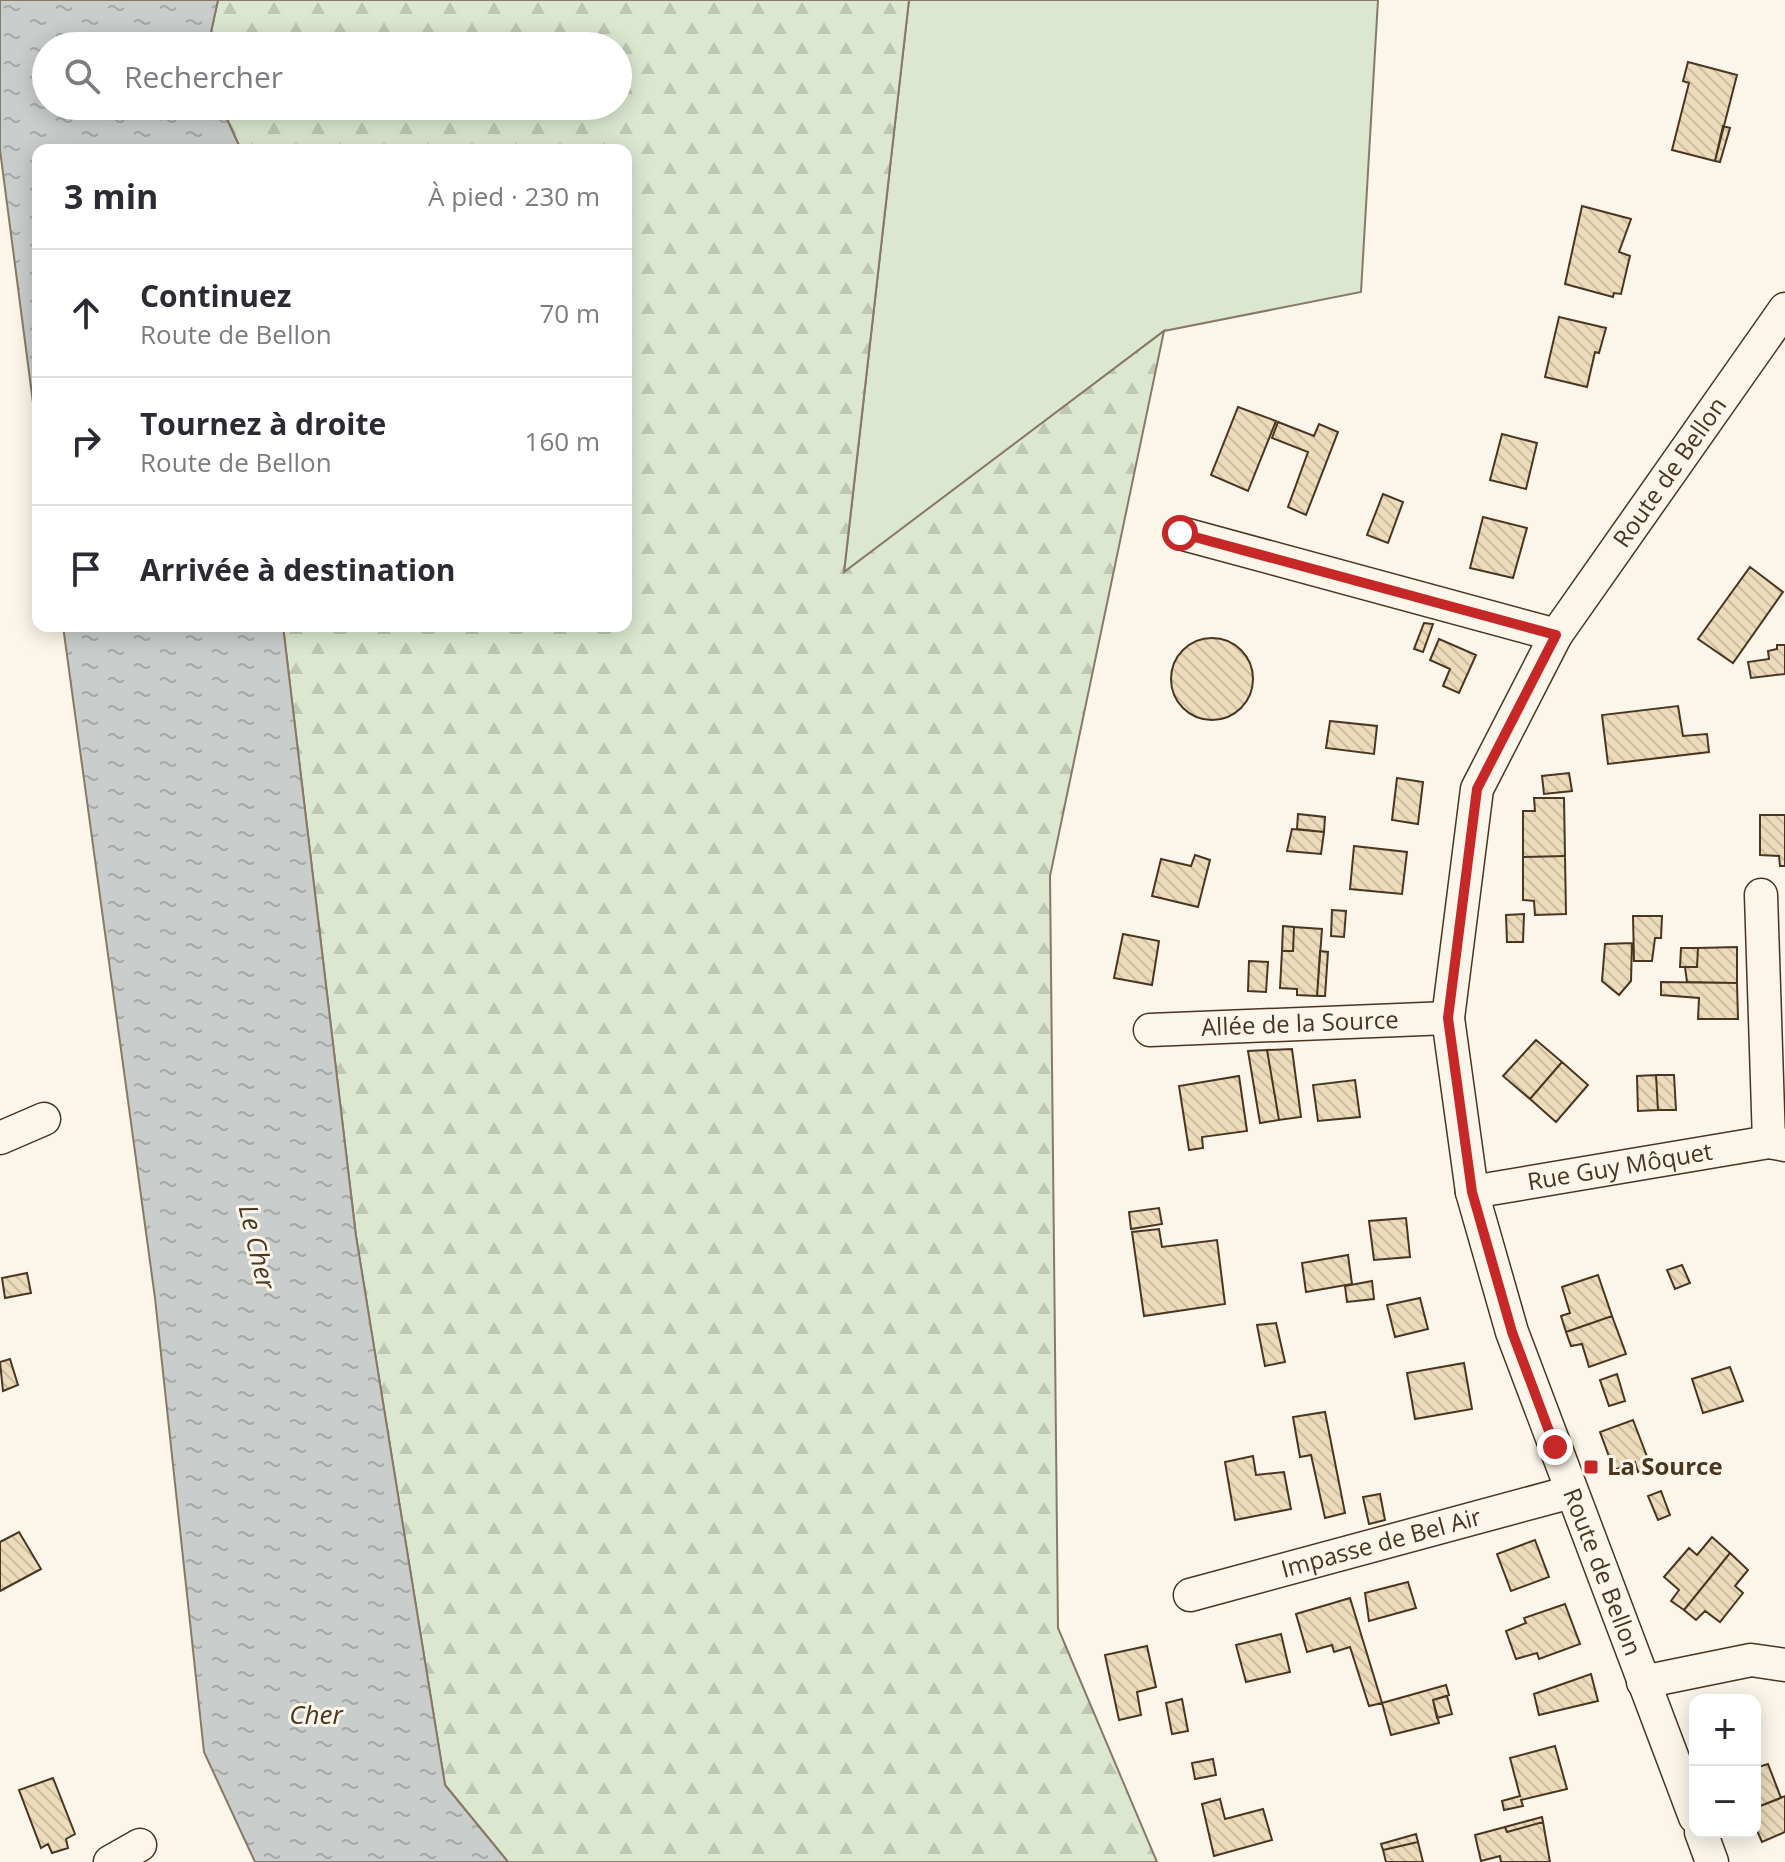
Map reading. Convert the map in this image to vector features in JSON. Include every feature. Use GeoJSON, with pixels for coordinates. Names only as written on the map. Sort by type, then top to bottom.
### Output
{"type":"FeatureCollection","features":[{"type":"Feature","properties":{"kind":"street","name":"Route de Bellon"},"geometry":{"type":"LineString","coordinates":[[1689,1801],[1512,1332],[1472,1192],[1448,1018],[1477,789],[1556,635],[1785,309]]}},
{"type":"Feature","properties":{"kind":"street"},"geometry":{"type":"LineString","coordinates":[[1180,533],[1556,635]]}},
{"type":"Feature","properties":{"kind":"street","name":"Rue Guy Môquet"},"geometry":{"type":"LineString","coordinates":[[1472,1192],[1777,1144],[1761,895]]}},
{"type":"Feature","properties":{"kind":"street","name":"Allée de la Source"},"geometry":{"type":"LineString","coordinates":[[1150,1030],[1448,1018]]}},
{"type":"Feature","properties":{"kind":"street"},"geometry":{"type":"LineString","coordinates":[[0,1138],[44,1119]]}},
{"type":"Feature","properties":{"kind":"street","name":"Impasse de Bel Air"},"geometry":{"type":"LineString","coordinates":[[1190,1595],[1571,1492]]}},
{"type":"Feature","properties":{"kind":"street"},"geometry":{"type":"LineString","coordinates":[[1643,1682],[1751,1660],[1785,1665]]}},
{"type":"Feature","properties":{"kind":"street"},"geometry":{"type":"LineString","coordinates":[[1703,1838],[1712,1862]]}},
{"type":"Feature","properties":{"kind":"street"},"geometry":{"type":"LineString","coordinates":[[110,1862],[140,1845]]}},
{"type":"Feature","properties":{"kind":"green space"},"geometry":{"type":"Polygon","coordinates":[[[218,0],[909,0],[844,572],[1164,331],[1050,876],[1058,1628],[1157,1862],[508,1862],[445,1785],[356,1236],[284,632],[632,632],[632,144],[238,144],[227,120],[632,120],[632,32],[211,32],[218,0]]]}},
{"type":"Feature","properties":{"kind":"green space"},"geometry":{"type":"Polygon","coordinates":[[[909,0],[1378,0],[1361,292],[1164,331],[844,573],[909,0]]]}},
{"type":"Feature","properties":{"kind":"water"},"geometry":{"type":"Polygon","coordinates":[[[0,0],[218,0],[211,32],[32,32],[32,120],[227,120],[238,144],[32,144],[32,395],[0,150],[0,0]]]}},
{"type":"Feature","properties":{"kind":"water","name":"Cher"},"geometry":{"type":"Polygon","coordinates":[[[64,632],[284,632],[356,1236],[445,1785],[508,1862],[255,1862],[204,1752],[155,1298],[64,632]]]}},
{"type":"Feature","properties":{"kind":"building"},"geometry":{"type":"Polygon","coordinates":[[[1688,62],[1737,75],[1715,161],[1672,150],[1689,83],[1683,81],[1688,62]]]}},
{"type":"Feature","properties":{"kind":"building"},"geometry":{"type":"Polygon","coordinates":[[[1723,126],[1730,128],[1720,162],[1715,161],[1723,126]]]}},
{"type":"Feature","properties":{"kind":"building"},"geometry":{"type":"Polygon","coordinates":[[[1582,206],[1631,219],[1619,252],[1630,256],[1621,294],[1614,293],[1613,297],[1565,284],[1582,206]]]}},
{"type":"Feature","properties":{"kind":"building"},"geometry":{"type":"Polygon","coordinates":[[[1559,317],[1606,328],[1599,353],[1595,352],[1587,387],[1545,377],[1559,317]]]}},
{"type":"Feature","properties":{"kind":"building"},"geometry":{"type":"Polygon","coordinates":[[[1238,407],[1276,421],[1248,491],[1211,475],[1238,407]]]}},
{"type":"Feature","properties":{"kind":"building"},"geometry":{"type":"Polygon","coordinates":[[[1278,422],[1314,436],[1319,424],[1338,432],[1306,515],[1288,507],[1308,452],[1272,438],[1278,422]]]}},
{"type":"Feature","properties":{"kind":"building"},"geometry":{"type":"Polygon","coordinates":[[[1502,434],[1537,443],[1526,489],[1490,480],[1502,434]]]}},
{"type":"Feature","properties":{"kind":"building"},"geometry":{"type":"Polygon","coordinates":[[[1383,494],[1403,502],[1388,543],[1367,535],[1383,494]]]}},
{"type":"Feature","properties":{"kind":"building"},"geometry":{"type":"Polygon","coordinates":[[[1483,517],[1527,528],[1513,578],[1470,568],[1483,517]]]}},
{"type":"Feature","properties":{"kind":"building"},"geometry":{"type":"Polygon","coordinates":[[[1750,567],[1783,592],[1733,663],[1698,639],[1750,567]]]}},
{"type":"Feature","properties":{"kind":"building"},"geometry":{"type":"Polygon","coordinates":[[[1424,623],[1433,624],[1423,652],[1414,649],[1424,623]]]}},
{"type":"Feature","properties":{"kind":"building"},"geometry":{"type":"Polygon","coordinates":[[[1212,638],[1228,641],[1241,650],[1250,663],[1253,679],[1250,695],[1241,708],[1228,717],[1212,720],[1196,717],[1183,708],[1174,695],[1171,679],[1174,663],[1183,650],[1196,641],[1212,638]]]}},
{"type":"Feature","properties":{"kind":"building"},"geometry":{"type":"Polygon","coordinates":[[[1439,639],[1476,655],[1459,693],[1443,686],[1450,669],[1430,660],[1439,639]]]}},
{"type":"Feature","properties":{"kind":"building"},"geometry":{"type":"Polygon","coordinates":[[[1777,645],[1785,645],[1785,674],[1751,678],[1748,662],[1769,659],[1768,651],[1777,649],[1777,645]]]}},
{"type":"Feature","properties":{"kind":"building"},"geometry":{"type":"Polygon","coordinates":[[[1678,706],[1683,736],[1707,734],[1709,752],[1608,764],[1602,715],[1678,706]]]}},
{"type":"Feature","properties":{"kind":"building"},"geometry":{"type":"Polygon","coordinates":[[[1330,721],[1377,726],[1374,754],[1326,748],[1330,721]]]}},
{"type":"Feature","properties":{"kind":"building"},"geometry":{"type":"Polygon","coordinates":[[[1569,773],[1572,791],[1544,794],[1542,776],[1569,773]]]}},
{"type":"Feature","properties":{"kind":"building"},"geometry":{"type":"Polygon","coordinates":[[[1397,778],[1423,782],[1418,824],[1392,820],[1397,778]]]}},
{"type":"Feature","properties":{"kind":"building"},"geometry":{"type":"Polygon","coordinates":[[[1534,798],[1564,798],[1565,856],[1523,857],[1523,811],[1535,811],[1534,798]]]}},
{"type":"Feature","properties":{"kind":"building"},"geometry":{"type":"Polygon","coordinates":[[[1298,814],[1325,817],[1324,832],[1297,829],[1298,814]]]}},
{"type":"Feature","properties":{"kind":"building"},"geometry":{"type":"Polygon","coordinates":[[[1760,815],[1785,815],[1785,866],[1780,866],[1779,856],[1760,855],[1760,815]]]}},
{"type":"Feature","properties":{"kind":"building"},"geometry":{"type":"Polygon","coordinates":[[[1292,829],[1324,832],[1321,854],[1287,851],[1292,829]]]}},
{"type":"Feature","properties":{"kind":"building"},"geometry":{"type":"Polygon","coordinates":[[[1354,846],[1407,852],[1402,894],[1350,889],[1354,846]]]}},
{"type":"Feature","properties":{"kind":"building"},"geometry":{"type":"Polygon","coordinates":[[[1195,855],[1210,860],[1198,907],[1152,896],[1161,859],[1191,866],[1195,855]]]}},
{"type":"Feature","properties":{"kind":"building"},"geometry":{"type":"Polygon","coordinates":[[[1565,856],[1566,914],[1535,915],[1534,901],[1523,900],[1523,857],[1565,856]]]}},
{"type":"Feature","properties":{"kind":"building"},"geometry":{"type":"Polygon","coordinates":[[[1332,910],[1346,911],[1344,937],[1331,936],[1332,910]]]}},
{"type":"Feature","properties":{"kind":"building"},"geometry":{"type":"Polygon","coordinates":[[[1524,914],[1523,942],[1507,942],[1506,915],[1524,914]]]}},
{"type":"Feature","properties":{"kind":"building"},"geometry":{"type":"Polygon","coordinates":[[[1633,916],[1662,916],[1661,938],[1655,938],[1652,961],[1634,961],[1633,916]]]}},
{"type":"Feature","properties":{"kind":"building"},"geometry":{"type":"Polygon","coordinates":[[[1283,926],[1294,927],[1293,951],[1282,951],[1283,926]]]}},
{"type":"Feature","properties":{"kind":"building"},"geometry":{"type":"Polygon","coordinates":[[[1294,927],[1322,929],[1317,996],[1297,995],[1297,989],[1280,988],[1282,951],[1293,951],[1294,927]]]}},
{"type":"Feature","properties":{"kind":"building"},"geometry":{"type":"Polygon","coordinates":[[[1123,934],[1159,941],[1152,985],[1114,978],[1123,934]]]}},
{"type":"Feature","properties":{"kind":"building"},"geometry":{"type":"Polygon","coordinates":[[[1632,943],[1631,981],[1619,995],[1602,981],[1605,944],[1632,943]]]}},
{"type":"Feature","properties":{"kind":"building"},"geometry":{"type":"Polygon","coordinates":[[[1737,947],[1737,983],[1687,982],[1685,967],[1697,967],[1698,948],[1737,947]]]}},
{"type":"Feature","properties":{"kind":"building"},"geometry":{"type":"Polygon","coordinates":[[[1681,948],[1698,948],[1697,967],[1680,967],[1681,948]]]}},
{"type":"Feature","properties":{"kind":"building"},"geometry":{"type":"Polygon","coordinates":[[[1320,951],[1328,952],[1325,996],[1317,996],[1320,951]]]}},
{"type":"Feature","properties":{"kind":"building"},"geometry":{"type":"Polygon","coordinates":[[[1249,961],[1268,962],[1266,992],[1248,991],[1249,961]]]}},
{"type":"Feature","properties":{"kind":"building"},"geometry":{"type":"Polygon","coordinates":[[[1661,982],[1737,983],[1738,1019],[1698,1019],[1699,998],[1661,995],[1661,982]]]}},
{"type":"Feature","properties":{"kind":"building"},"geometry":{"type":"Polygon","coordinates":[[[1536,1040],[1562,1062],[1530,1099],[1503,1076],[1536,1040]]]}},
{"type":"Feature","properties":{"kind":"building"},"geometry":{"type":"Polygon","coordinates":[[[1292,1049],[1301,1117],[1279,1120],[1267,1050],[1292,1049]]]}},
{"type":"Feature","properties":{"kind":"building"},"geometry":{"type":"Polygon","coordinates":[[[1267,1050],[1279,1120],[1260,1123],[1248,1051],[1267,1050]]]}},
{"type":"Feature","properties":{"kind":"building"},"geometry":{"type":"Polygon","coordinates":[[[1562,1062],[1588,1085],[1556,1122],[1530,1099],[1562,1062]]]}},
{"type":"Feature","properties":{"kind":"building"},"geometry":{"type":"Polygon","coordinates":[[[1656,1075],[1658,1110],[1638,1111],[1637,1076],[1656,1075]]]}},
{"type":"Feature","properties":{"kind":"building"},"geometry":{"type":"Polygon","coordinates":[[[1656,1075],[1674,1075],[1676,1110],[1658,1110],[1656,1075]]]}},
{"type":"Feature","properties":{"kind":"building"},"geometry":{"type":"Polygon","coordinates":[[[1239,1076],[1247,1131],[1202,1137],[1203,1148],[1189,1150],[1179,1086],[1239,1076]]]}},
{"type":"Feature","properties":{"kind":"building"},"geometry":{"type":"Polygon","coordinates":[[[1355,1080],[1360,1117],[1318,1121],[1313,1085],[1355,1080]]]}},
{"type":"Feature","properties":{"kind":"building"},"geometry":{"type":"Polygon","coordinates":[[[1159,1208],[1162,1224],[1131,1229],[1129,1212],[1159,1208]]]}},
{"type":"Feature","properties":{"kind":"building"},"geometry":{"type":"Polygon","coordinates":[[[1406,1218],[1410,1257],[1374,1260],[1369,1221],[1406,1218]]]}},
{"type":"Feature","properties":{"kind":"building"},"geometry":{"type":"Polygon","coordinates":[[[1159,1229],[1162,1247],[1217,1240],[1225,1304],[1144,1316],[1132,1232],[1159,1229]]]}},
{"type":"Feature","properties":{"kind":"building"},"geometry":{"type":"Polygon","coordinates":[[[1348,1255],[1352,1284],[1306,1292],[1302,1263],[1348,1255]]]}},
{"type":"Feature","properties":{"kind":"building"},"geometry":{"type":"Polygon","coordinates":[[[1682,1265],[1690,1283],[1675,1289],[1667,1270],[1682,1265]]]}},
{"type":"Feature","properties":{"kind":"building"},"geometry":{"type":"Polygon","coordinates":[[[27,1273],[31,1293],[5,1298],[2,1278],[27,1273]]]}},
{"type":"Feature","properties":{"kind":"building"},"geometry":{"type":"Polygon","coordinates":[[[1598,1275],[1612,1316],[1566,1332],[1561,1316],[1570,1313],[1562,1287],[1598,1275]]]}},
{"type":"Feature","properties":{"kind":"building"},"geometry":{"type":"Polygon","coordinates":[[[1372,1281],[1374,1299],[1347,1302],[1345,1286],[1372,1281]]]}},
{"type":"Feature","properties":{"kind":"building"},"geometry":{"type":"Polygon","coordinates":[[[1420,1298],[1428,1329],[1395,1337],[1387,1305],[1420,1298]]]}},
{"type":"Feature","properties":{"kind":"building"},"geometry":{"type":"Polygon","coordinates":[[[1612,1316],[1626,1354],[1589,1367],[1582,1344],[1571,1346],[1566,1332],[1612,1316]]]}},
{"type":"Feature","properties":{"kind":"building"},"geometry":{"type":"Polygon","coordinates":[[[1276,1323],[1285,1362],[1265,1366],[1257,1325],[1276,1323]]]}},
{"type":"Feature","properties":{"kind":"building"},"geometry":{"type":"Polygon","coordinates":[[[10,1359],[18,1385],[3,1391],[0,1362],[10,1359]]]}},
{"type":"Feature","properties":{"kind":"building"},"geometry":{"type":"Polygon","coordinates":[[[1464,1363],[1472,1409],[1415,1419],[1407,1373],[1464,1363]]]}},
{"type":"Feature","properties":{"kind":"building"},"geometry":{"type":"Polygon","coordinates":[[[1730,1367],[1743,1401],[1703,1413],[1692,1379],[1730,1367]]]}},
{"type":"Feature","properties":{"kind":"building"},"geometry":{"type":"Polygon","coordinates":[[[1617,1374],[1625,1401],[1609,1406],[1600,1380],[1617,1374]]]}},
{"type":"Feature","properties":{"kind":"building"},"geometry":{"type":"Polygon","coordinates":[[[1325,1412],[1345,1513],[1325,1518],[1311,1455],[1300,1457],[1293,1417],[1325,1412]]]}},
{"type":"Feature","properties":{"kind":"building"},"geometry":{"type":"Polygon","coordinates":[[[1633,1420],[1651,1467],[1638,1472],[1635,1462],[1614,1470],[1600,1432],[1633,1420]]]}},
{"type":"Feature","properties":{"kind":"building"},"geometry":{"type":"Polygon","coordinates":[[[1253,1456],[1256,1475],[1284,1472],[1291,1509],[1235,1520],[1225,1462],[1253,1456]]]}},
{"type":"Feature","properties":{"kind":"building"},"geometry":{"type":"Polygon","coordinates":[[[1661,1491],[1670,1515],[1658,1520],[1648,1496],[1661,1491]]]}},
{"type":"Feature","properties":{"kind":"building"},"geometry":{"type":"Polygon","coordinates":[[[1380,1494],[1385,1520],[1369,1524],[1363,1497],[1380,1494]]]}},
{"type":"Feature","properties":{"kind":"building"},"geometry":{"type":"Polygon","coordinates":[[[19,1532],[41,1569],[0,1591],[0,1542],[19,1532]]]}},
{"type":"Feature","properties":{"kind":"building"},"geometry":{"type":"Polygon","coordinates":[[[1712,1537],[1730,1553],[1684,1610],[1671,1601],[1679,1590],[1664,1577],[1689,1548],[1697,1555],[1712,1537]]]}},
{"type":"Feature","properties":{"kind":"building"},"geometry":{"type":"Polygon","coordinates":[[[1535,1540],[1549,1577],[1511,1591],[1497,1554],[1535,1540]]]}},
{"type":"Feature","properties":{"kind":"building"},"geometry":{"type":"Polygon","coordinates":[[[1730,1553],[1748,1570],[1735,1586],[1743,1593],[1720,1622],[1705,1611],[1696,1620],[1684,1610],[1730,1553]]]}},
{"type":"Feature","properties":{"kind":"building"},"geometry":{"type":"Polygon","coordinates":[[[1408,1582],[1416,1608],[1369,1621],[1365,1593],[1408,1582]]]}},
{"type":"Feature","properties":{"kind":"building"},"geometry":{"type":"Polygon","coordinates":[[[1350,1598],[1382,1703],[1369,1706],[1350,1647],[1334,1652],[1332,1645],[1307,1652],[1296,1614],[1350,1598]]]}},
{"type":"Feature","properties":{"kind":"building"},"geometry":{"type":"Polygon","coordinates":[[[1565,1604],[1580,1644],[1539,1659],[1537,1653],[1516,1659],[1506,1631],[1526,1623],[1524,1618],[1565,1604]]]}},
{"type":"Feature","properties":{"kind":"building"},"geometry":{"type":"Polygon","coordinates":[[[1281,1634],[1290,1672],[1246,1682],[1236,1645],[1281,1634]]]}},
{"type":"Feature","properties":{"kind":"building"},"geometry":{"type":"Polygon","coordinates":[[[1147,1646],[1156,1687],[1137,1692],[1141,1715],[1119,1720],[1105,1655],[1147,1646]]]}},
{"type":"Feature","properties":{"kind":"building"},"geometry":{"type":"Polygon","coordinates":[[[1591,1674],[1598,1701],[1539,1715],[1534,1694],[1591,1674]]]}},
{"type":"Feature","properties":{"kind":"building"},"geometry":{"type":"Polygon","coordinates":[[[1446,1685],[1449,1695],[1433,1700],[1439,1723],[1391,1735],[1382,1703],[1446,1685]]]}},
{"type":"Feature","properties":{"kind":"building"},"geometry":{"type":"Polygon","coordinates":[[[1447,1696],[1452,1714],[1437,1718],[1433,1700],[1447,1696]]]}},
{"type":"Feature","properties":{"kind":"building"},"geometry":{"type":"Polygon","coordinates":[[[1182,1699],[1188,1731],[1172,1734],[1166,1703],[1182,1699]]]}},
{"type":"Feature","properties":{"kind":"building"},"geometry":{"type":"Polygon","coordinates":[[[1555,1746],[1567,1789],[1521,1800],[1523,1806],[1504,1810],[1502,1801],[1520,1796],[1510,1758],[1555,1746]]]}},
{"type":"Feature","properties":{"kind":"building"},"geometry":{"type":"Polygon","coordinates":[[[1213,1759],[1216,1775],[1195,1779],[1192,1763],[1213,1759]]]}},
{"type":"Feature","properties":{"kind":"building"},"geometry":{"type":"Polygon","coordinates":[[[1768,1764],[1781,1798],[1761,1806],[1761,1766],[1768,1764]]]}},
{"type":"Feature","properties":{"kind":"building"},"geometry":{"type":"Polygon","coordinates":[[[53,1778],[75,1834],[66,1839],[68,1848],[52,1853],[48,1844],[41,1848],[19,1790],[53,1778]]]}},
{"type":"Feature","properties":{"kind":"building"},"geometry":{"type":"Polygon","coordinates":[[[1785,1796],[1785,1832],[1762,1842],[1760,1838],[1761,1806],[1785,1796]]]}},
{"type":"Feature","properties":{"kind":"building"},"geometry":{"type":"Polygon","coordinates":[[[1220,1799],[1225,1819],[1263,1809],[1272,1840],[1214,1856],[1202,1804],[1220,1799]]]}},
{"type":"Feature","properties":{"kind":"building"},"geometry":{"type":"Polygon","coordinates":[[[1542,1817],[1543,1822],[1507,1832],[1505,1827],[1542,1817]]]}},
{"type":"Feature","properties":{"kind":"building"},"geometry":{"type":"Polygon","coordinates":[[[1543,1822],[1550,1862],[1501,1862],[1500,1856],[1481,1861],[1475,1835],[1505,1827],[1507,1832],[1543,1822]]]}},
{"type":"Feature","properties":{"kind":"building"},"geometry":{"type":"Polygon","coordinates":[[[1416,1834],[1418,1842],[1383,1850],[1381,1844],[1416,1834]]]}},
{"type":"Feature","properties":{"kind":"building"},"geometry":{"type":"Polygon","coordinates":[[[1418,1842],[1423,1862],[1386,1862],[1383,1850],[1418,1842]]]}},
{"type":"Feature","properties":{"kind":"place","name":"La Source"},"geometry":{"type":"Point","coordinates":[1591,1467]}},
{"type":"Feature","properties":{"kind":"route"},"geometry":{"type":"LineString","coordinates":[[1180,533],[1556,635],[1477,789],[1448,1018],[1472,1192],[1512,1332],[1555,1447]]}},
{"type":"Feature","properties":{"kind":"water label","name":"Le Cher"},"geometry":{"type":"Point","coordinates":[257,1247]}}]}
